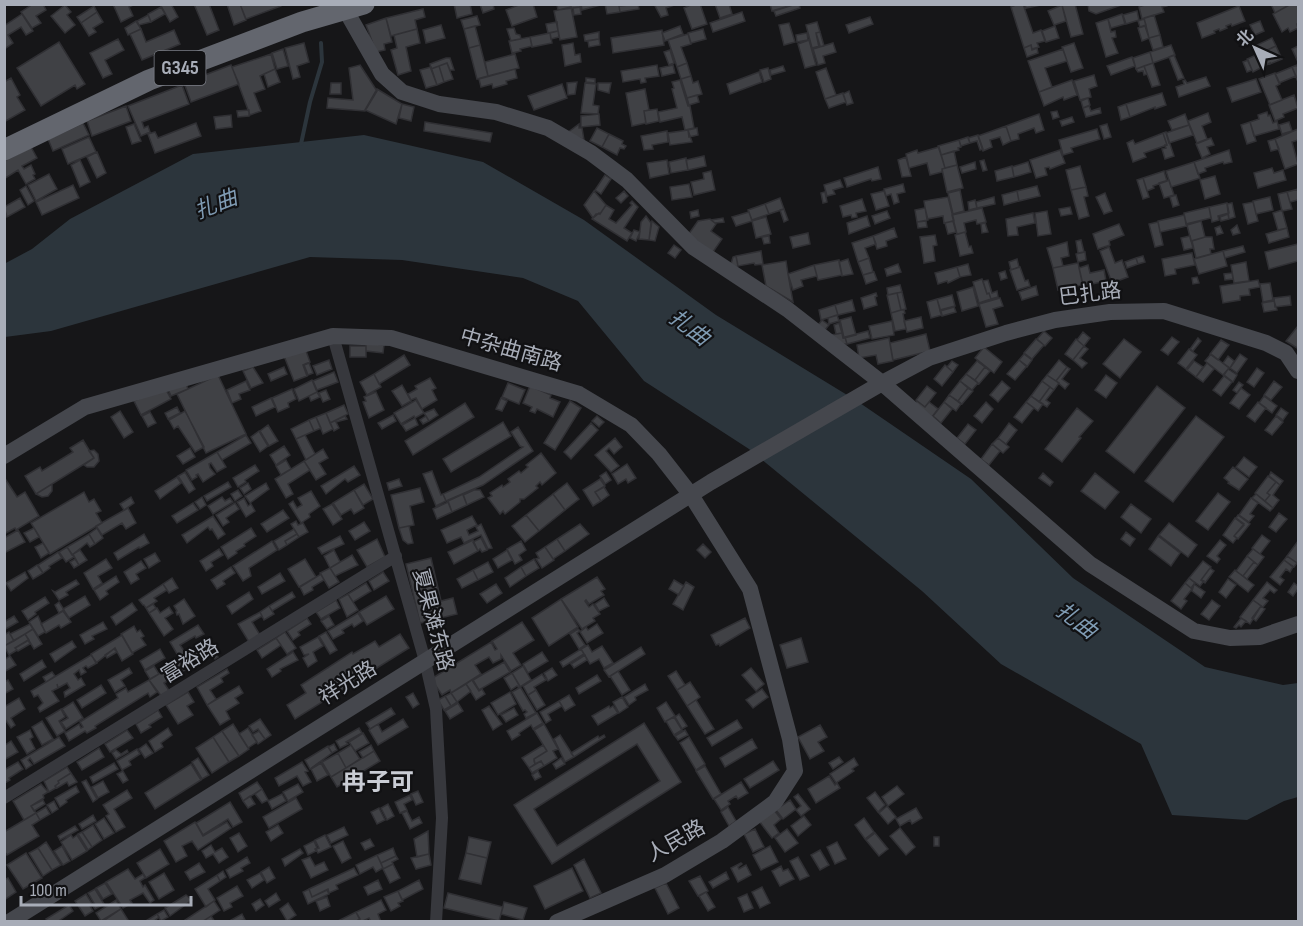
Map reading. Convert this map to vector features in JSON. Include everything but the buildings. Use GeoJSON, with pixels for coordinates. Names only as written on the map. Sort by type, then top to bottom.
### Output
{"type":"FeatureCollection","features":[{"type":"Feature","properties":{"kind":"highway","name":"G345"},"geometry":{"type":"LineString","coordinates":[[4,150],[149,80],[302,21],[354,7]]}},
{"type":"Feature","properties":{"kind":"street"},"geometry":{"type":"LineString","coordinates":[[354,7],[382,75],[402,92],[440,104],[496,112],[548,128],[591,153],[627,180],[693,247],[787,309],[882,383],[1090,564],[1194,631],[1230,638],[1260,637],[1299,624]]}},
{"type":"Feature","properties":{"kind":"street","name":"巴扎路"},"geometry":{"type":"LineString","coordinates":[[711,482],[929,358],[1055,320],[1121,312],[1164,311],[1266,343],[1286,353],[1299,371]]}},
{"type":"Feature","properties":{"kind":"street","name":"中杂曲南路"},"geometry":{"type":"LineString","coordinates":[[4,456],[86,407],[333,336],[391,339],[579,394],[631,425],[659,454],[691,495],[750,589],[790,739],[795,771]]}},
{"type":"Feature","properties":{"kind":"street","name":"夏果滩东路"},"geometry":{"type":"LineString","coordinates":[[333,336],[425,661],[436,709],[442,818],[436,921]]}},
{"type":"Feature","properties":{"kind":"street","name":"祥光路"},"geometry":{"type":"LineString","coordinates":[[9,921],[711,482]]}},
{"type":"Feature","properties":{"kind":"street","name":"富裕路"},"geometry":{"type":"LineString","coordinates":[[4,798],[396,556]]}},
{"type":"Feature","properties":{"kind":"street","name":"人民路"},"geometry":{"type":"LineString","coordinates":[[557,921],[665,875],[722,842],[775,802],[795,771]]}},
{"type":"Feature","properties":{"kind":"water","name":"扎曲"},"geometry":{"type":"Polygon","coordinates":[[[364,135],[483,162],[584,220],[716,315],[857,401],[971,479],[1073,578],[1205,667],[1283,685],[1298,683],[1298,797],[1284,801],[1247,820],[1172,815],[1141,744],[1001,664],[922,591],[749,449],[644,381],[578,301],[523,278],[402,260],[310,257],[51,331],[5,337],[4,264],[32,249],[70,219],[193,154],[364,135]]]}},
{"type":"Feature","properties":{"kind":"waterway"},"geometry":{"type":"LineString","coordinates":[[301,144],[322,62],[321,43]]}},
{"type":"Feature","properties":{"kind":"district","name":"冉子可"},"geometry":{"type":"Point","coordinates":[378,782]}}]}
